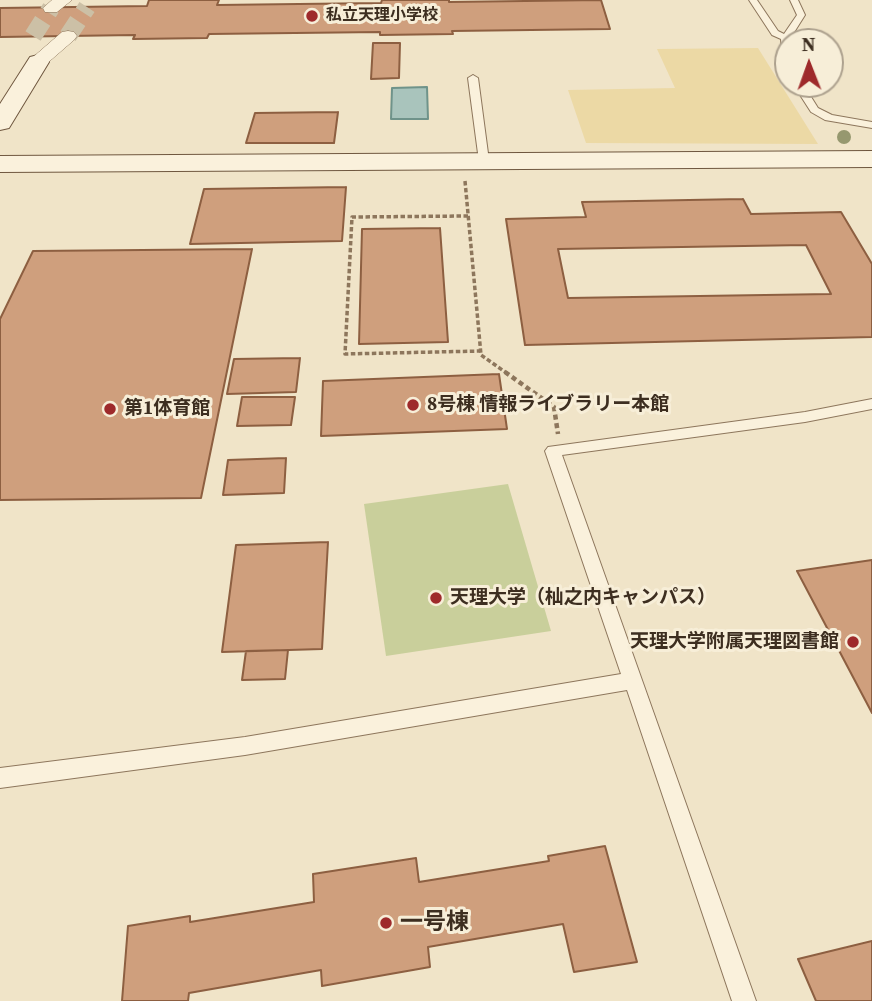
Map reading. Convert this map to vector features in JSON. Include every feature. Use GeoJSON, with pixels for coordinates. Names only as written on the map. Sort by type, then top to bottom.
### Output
{"type":"FeatureCollection","features":[{"type":"Feature","properties":{"kind":"street"},"geometry":{"type":"LineString","coordinates":[[33,36],[38,62]]}},
{"type":"Feature","properties":{"kind":"street"},"geometry":{"type":"LineString","coordinates":[[0,123],[38,62],[68,36]]}},
{"type":"Feature","properties":{"kind":"street"},"geometry":{"type":"LineString","coordinates":[[0,164],[474,165],[872,159]]}},
{"type":"Feature","properties":{"kind":"lane"},"geometry":{"type":"LineString","coordinates":[[753,0],[774,32]]}},
{"type":"Feature","properties":{"kind":"lane"},"geometry":{"type":"LineString","coordinates":[[792,28],[801,15],[794,0]]}},
{"type":"Feature","properties":{"kind":"lane"},"geometry":{"type":"LineString","coordinates":[[473,78],[474,165]]}},
{"type":"Feature","properties":{"kind":"lane"},"geometry":{"type":"LineString","coordinates":[[807,98],[814,110],[829,118],[872,125]]}},
{"type":"Feature","properties":{"kind":"lane"},"geometry":{"type":"LineString","coordinates":[[744,1001],[553,451],[806,417],[872,404]]}},
{"type":"Feature","properties":{"kind":"lane"},"geometry":{"type":"LineString","coordinates":[[0,778],[245,746],[631,681]]}},
{"type":"Feature","properties":{"kind":"path"},"geometry":{"type":"LineString","coordinates":[[474,165],[468,216],[481,355],[554,407],[561,449]]}},
{"type":"Feature","properties":{"kind":"path"},"geometry":{"type":"LineString","coordinates":[[468,216],[352,217],[345,354],[480,351]]}},
{"type":"Feature","properties":{"kind":"green space"},"geometry":{"type":"Polygon","coordinates":[[[508,484],[551,631],[386,656],[364,504],[508,484]]]}},
{"type":"Feature","properties":{"kind":"sand"},"geometry":{"type":"Polygon","coordinates":[[[758,48],[774,74],[774,98],[789,98],[818,144],[586,143],[568,90],[675,88],[657,49],[758,48]]]}},
{"type":"Feature","properties":{"kind":"water"},"geometry":{"type":"Polygon","coordinates":[[[427,87],[428,119],[391,119],[392,88],[427,87]]]}},
{"type":"Feature","properties":{"kind":"building"},"geometry":{"type":"Polygon","coordinates":[[[149,0],[219,0],[217,5],[381,3],[382,0],[601,0],[610,29],[452,31],[453,34],[380,35],[380,32],[209,34],[207,38],[133,39],[135,35],[0,37],[0,8],[147,6],[149,0]]]}},
{"type":"Feature","properties":{"kind":"building"},"geometry":{"type":"Polygon","coordinates":[[[373,43],[400,43],[399,78],[371,79],[373,43]]]}},
{"type":"Feature","properties":{"kind":"building"},"geometry":{"type":"Polygon","coordinates":[[[338,112],[334,143],[246,143],[255,113],[338,112]]]}},
{"type":"Feature","properties":{"kind":"building"},"geometry":{"type":"Polygon","coordinates":[[[346,187],[342,241],[190,244],[204,189],[346,187]]]}},
{"type":"Feature","properties":{"kind":"building"},"geometry":{"type":"Polygon","coordinates":[[[743,199],[751,214],[841,212],[872,264],[872,337],[525,345],[506,219],[586,217],[582,202],[743,199]],[[806,245],[558,249],[568,298],[831,294],[806,245]]]}},
{"type":"Feature","properties":{"kind":"building"},"geometry":{"type":"Polygon","coordinates":[[[440,228],[448,342],[359,344],[362,229],[440,228]]]}},
{"type":"Feature","properties":{"kind":"building","name":"第1体育館"},"geometry":{"type":"Polygon","coordinates":[[[252,249],[201,498],[0,500],[0,319],[33,251],[252,249]]]}},
{"type":"Feature","properties":{"kind":"building"},"geometry":{"type":"Polygon","coordinates":[[[300,358],[296,392],[227,394],[234,359],[300,358]]]}},
{"type":"Feature","properties":{"kind":"building","name":"8号棟 情報ライブラリー本館"},"geometry":{"type":"Polygon","coordinates":[[[499,374],[507,429],[321,436],[323,381],[499,374]]]}},
{"type":"Feature","properties":{"kind":"building"},"geometry":{"type":"Polygon","coordinates":[[[242,397],[295,397],[291,425],[237,426],[242,397]]]}},
{"type":"Feature","properties":{"kind":"building"},"geometry":{"type":"Polygon","coordinates":[[[286,458],[284,493],[223,495],[228,460],[286,458]]]}},
{"type":"Feature","properties":{"kind":"building"},"geometry":{"type":"Polygon","coordinates":[[[328,542],[322,649],[222,652],[236,545],[328,542]]]}},
{"type":"Feature","properties":{"kind":"building","name":"天理大学附属天理図書館"},"geometry":{"type":"Polygon","coordinates":[[[872,560],[872,713],[797,571],[872,560]]]}},
{"type":"Feature","properties":{"kind":"building"},"geometry":{"type":"Polygon","coordinates":[[[288,650],[285,679],[242,680],[246,651],[288,650]]]}},
{"type":"Feature","properties":{"kind":"building","name":"一号棟"},"geometry":{"type":"Polygon","coordinates":[[[605,846],[637,962],[574,972],[563,924],[428,947],[430,967],[322,986],[321,970],[189,993],[188,1001],[122,1001],[128,926],[190,916],[190,922],[314,902],[313,874],[416,858],[419,882],[549,861],[548,856],[605,846]]]}},
{"type":"Feature","properties":{"kind":"building"},"geometry":{"type":"Polygon","coordinates":[[[872,941],[872,1001],[816,1001],[798,959],[872,941]]]}},
{"type":"Feature","properties":{"kind":"tunnel"},"geometry":{"type":"LineString","coordinates":[[68,36],[87,7]]}},
{"type":"Feature","properties":{"kind":"tunnel"},"geometry":{"type":"LineString","coordinates":[[33,36],[51,8]]}},
{"type":"Feature","properties":{"kind":"place","name":"私立天理小学校"},"geometry":{"type":"Point","coordinates":[312,16]}},
{"type":"Feature","properties":{"kind":"place","name":"8号棟 情報ライブラリー本館"},"geometry":{"type":"Point","coordinates":[413,405]}},
{"type":"Feature","properties":{"kind":"place","name":"第1体育館"},"geometry":{"type":"Point","coordinates":[110,409]}},
{"type":"Feature","properties":{"kind":"place","name":"天理大学（杣之内キャンパス）"},"geometry":{"type":"Point","coordinates":[436,598]}},
{"type":"Feature","properties":{"kind":"place","name":"天理大学附属天理図書館"},"geometry":{"type":"Point","coordinates":[853,642]}},
{"type":"Feature","properties":{"kind":"place","name":"一号棟"},"geometry":{"type":"Point","coordinates":[386,923]}}]}
